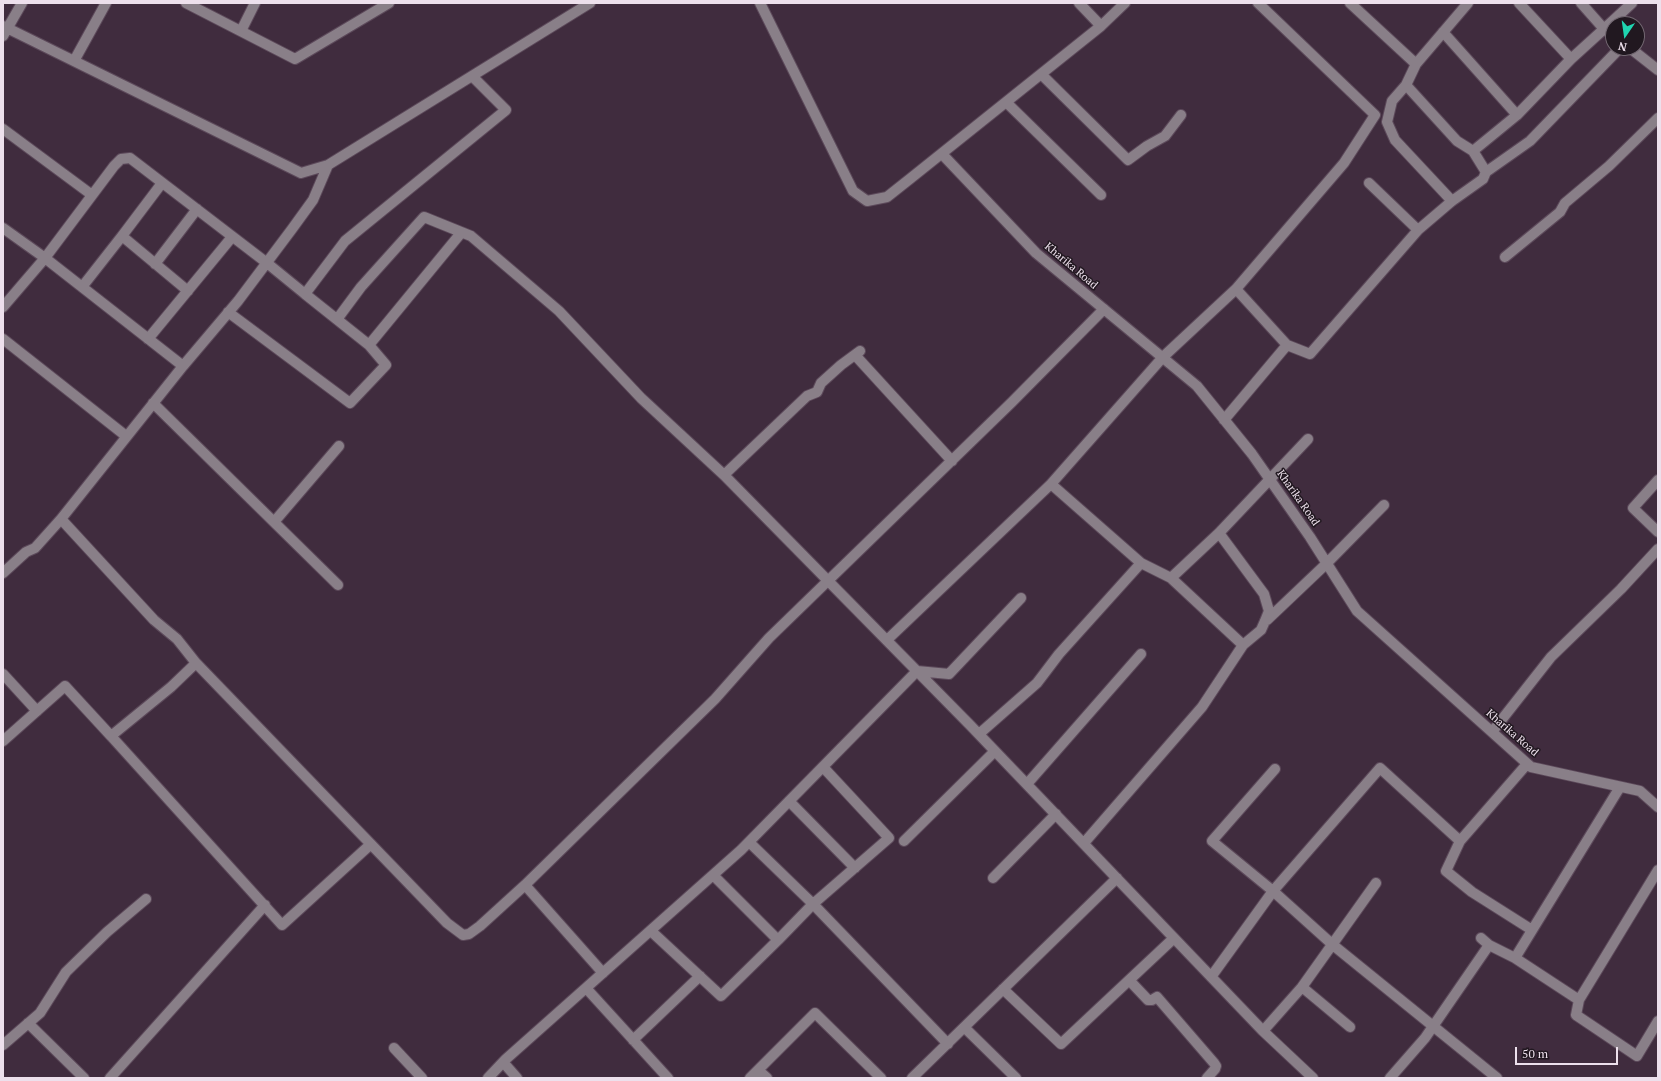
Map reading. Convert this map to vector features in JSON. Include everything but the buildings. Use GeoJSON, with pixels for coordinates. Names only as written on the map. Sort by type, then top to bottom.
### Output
{"type":"FeatureCollection","features":[{"type":"Feature","properties":{"kind":"street"},"geometry":{"type":"LineString","coordinates":[[22,3],[5,30],[74,61],[301,173],[328,165],[590,3]]}},
{"type":"Feature","properties":{"kind":"street"},"geometry":{"type":"LineString","coordinates":[[74,61],[106,3]]}},
{"type":"Feature","properties":{"kind":"street"},"geometry":{"type":"LineString","coordinates":[[186,3],[198,6],[241,31],[295,59],[389,3]]}},
{"type":"Feature","properties":{"kind":"street"},"geometry":{"type":"LineString","coordinates":[[241,31],[255,3]]}},
{"type":"Feature","properties":{"kind":"street"},"geometry":{"type":"LineString","coordinates":[[760,3],[853,191],[867,201],[887,197],[1101,26],[1125,3]]}},
{"type":"Feature","properties":{"kind":"street"},"geometry":{"type":"LineString","coordinates":[[1079,3],[1101,26]]}},
{"type":"Feature","properties":{"kind":"street"},"geometry":{"type":"LineString","coordinates":[[887,640],[1051,484],[1162,357],[1236,289],[1344,163],[1375,115],[1258,3]]}},
{"type":"Feature","properties":{"kind":"street"},"geometry":{"type":"LineString","coordinates":[[1350,3],[1416,64]]}},
{"type":"Feature","properties":{"kind":"street"},"geometry":{"type":"LineString","coordinates":[[1452,201],[1395,140],[1387,122],[1392,101],[1406,85],[1416,64],[1468,3]]}},
{"type":"Feature","properties":{"kind":"street"},"geometry":{"type":"LineString","coordinates":[[1519,3],[1572,59]]}},
{"type":"Feature","properties":{"kind":"street"},"geometry":{"type":"LineString","coordinates":[[1581,3],[1604,29]]}},
{"type":"Feature","properties":{"kind":"street"},"geometry":{"type":"LineString","coordinates":[[1473,151],[1517,115],[1572,59],[1632,3]]}},
{"type":"Feature","properties":{"kind":"street"},"geometry":{"type":"LineString","coordinates":[[1443,32],[1517,115]]}},
{"type":"Feature","properties":{"kind":"street"},"geometry":{"type":"LineString","coordinates":[[1236,289],[1287,345],[1310,354],[1418,230],[1452,201],[1482,179],[1486,172],[1530,141],[1612,56]]}},
{"type":"Feature","properties":{"kind":"street"},"geometry":{"type":"LineString","coordinates":[[1640,56],[1658,70]]}},
{"type":"Feature","properties":{"kind":"street"},"geometry":{"type":"LineString","coordinates":[[1041,74],[1128,160],[1147,146],[1165,136],[1181,115]]}},
{"type":"Feature","properties":{"kind":"street"},"geometry":{"type":"LineString","coordinates":[[305,294],[346,241],[506,110],[472,76]]}},
{"type":"Feature","properties":{"kind":"street"},"geometry":{"type":"LineString","coordinates":[[1406,85],[1457,141],[1473,151],[1486,172]]}},
{"type":"Feature","properties":{"kind":"street"},"geometry":{"type":"LineString","coordinates":[[1006,102],[1101,195]]}},
{"type":"Feature","properties":{"kind":"street"},"geometry":{"type":"LineString","coordinates":[[1505,257],[1560,212],[1565,203],[1609,166],[1658,118]]}},
{"type":"Feature","properties":{"kind":"street"},"geometry":{"type":"LineString","coordinates":[[3,129],[92,195]]}},
{"type":"Feature","properties":{"kind":"street","name":"Kharika Road"},"geometry":{"type":"LineString","coordinates":[[942,154],[1036,253],[1197,386],[1270,479],[1327,563],[1357,611],[1531,767],[1640,791],[1658,807]]}},
{"type":"Feature","properties":{"kind":"street"},"geometry":{"type":"LineString","coordinates":[[3,307],[45,258],[121,159],[130,158],[338,318],[369,345],[386,365],[350,403],[228,312]]}},
{"type":"Feature","properties":{"kind":"street"},"geometry":{"type":"LineString","coordinates":[[3,573],[26,552],[35,548],[61,519],[126,436],[228,312],[267,263],[313,200],[328,165]]}},
{"type":"Feature","properties":{"kind":"street"},"geometry":{"type":"LineString","coordinates":[[82,287],[162,183]]}},
{"type":"Feature","properties":{"kind":"street"},"geometry":{"type":"LineString","coordinates":[[1368,183],[1418,230]]}},
{"type":"Feature","properties":{"kind":"street"},"geometry":{"type":"LineString","coordinates":[[155,264],[196,209]]}},
{"type":"Feature","properties":{"kind":"street"},"geometry":{"type":"LineString","coordinates":[[338,318],[361,286],[424,216],[460,233],[471,236],[559,311],[641,398],[724,475],[979,734],[1263,1031],[1313,1078]]}},
{"type":"Feature","properties":{"kind":"street"},"geometry":{"type":"LineString","coordinates":[[3,228],[45,258],[183,366]]}},
{"type":"Feature","properties":{"kind":"street"},"geometry":{"type":"LineString","coordinates":[[369,345],[460,233]]}},
{"type":"Feature","properties":{"kind":"street"},"geometry":{"type":"LineString","coordinates":[[122,236],[188,291]]}},
{"type":"Feature","properties":{"kind":"street"},"geometry":{"type":"LineString","coordinates":[[148,339],[232,237]]}},
{"type":"Feature","properties":{"kind":"street"},"geometry":{"type":"LineString","coordinates":[[61,519],[154,620],[177,639],[196,663],[447,923],[463,935],[468,934],[480,926],[525,885],[715,699],[769,638],[952,461],[1104,309]]}},
{"type":"Feature","properties":{"kind":"street"},"geometry":{"type":"LineString","coordinates":[[3,339],[126,436]]}},
{"type":"Feature","properties":{"kind":"street"},"geometry":{"type":"LineString","coordinates":[[1224,420],[1287,345]]}},
{"type":"Feature","properties":{"kind":"street"},"geometry":{"type":"LineString","coordinates":[[724,475],[807,396],[817,392],[821,383],[857,353],[952,461]]}},
{"type":"Feature","properties":{"kind":"street"},"geometry":{"type":"LineString","coordinates":[[153,403],[338,585]]}},
{"type":"Feature","properties":{"kind":"street"},"geometry":{"type":"LineString","coordinates":[[1170,578],[1219,533],[1308,439]]}},
{"type":"Feature","properties":{"kind":"street"},"geometry":{"type":"LineString","coordinates":[[274,522],[339,446]]}},
{"type":"Feature","properties":{"kind":"street"},"geometry":{"type":"LineString","coordinates":[[1658,480],[1633,508],[1658,532]]}},
{"type":"Feature","properties":{"kind":"street"},"geometry":{"type":"LineString","coordinates":[[1051,484],[1140,563],[1170,578],[1243,645]]}},
{"type":"Feature","properties":{"kind":"street"},"geometry":{"type":"LineString","coordinates":[[1265,621],[1327,563],[1384,505]]}},
{"type":"Feature","properties":{"kind":"street"},"geometry":{"type":"LineString","coordinates":[[1084,843],[1202,707],[1243,645],[1261,630],[1265,621],[1269,611],[1264,594],[1219,533]]}},
{"type":"Feature","properties":{"kind":"street"},"geometry":{"type":"LineString","coordinates":[[1492,732],[1551,657],[1621,590],[1658,549]]}},
{"type":"Feature","properties":{"kind":"street"},"geometry":{"type":"LineString","coordinates":[[979,734],[1037,683],[1060,654],[1140,563]]}},
{"type":"Feature","properties":{"kind":"street"},"geometry":{"type":"LineString","coordinates":[[917,671],[949,674],[1021,598]]}},
{"type":"Feature","properties":{"kind":"street"},"geometry":{"type":"LineString","coordinates":[[1027,784],[1141,654]]}},
{"type":"Feature","properties":{"kind":"street"},"geometry":{"type":"LineString","coordinates":[[111,736],[171,687],[196,663]]}},
{"type":"Feature","properties":{"kind":"street"},"geometry":{"type":"LineString","coordinates":[[488,1078],[503,1062],[749,842],[917,671]]}},
{"type":"Feature","properties":{"kind":"street"},"geometry":{"type":"LineString","coordinates":[[3,674],[37,711]]}},
{"type":"Feature","properties":{"kind":"street"},"geometry":{"type":"LineString","coordinates":[[3,741],[65,686],[282,924],[371,844]]}},
{"type":"Feature","properties":{"kind":"street"},"geometry":{"type":"LineString","coordinates":[[904,841],[995,751]]}},
{"type":"Feature","properties":{"kind":"street"},"geometry":{"type":"LineString","coordinates":[[1527,764],[1460,840],[1446,871],[1472,892],[1532,930]]}},
{"type":"Feature","properties":{"kind":"street"},"geometry":{"type":"LineString","coordinates":[[650,931],[721,996],[813,904],[889,838],[823,767]]}},
{"type":"Feature","properties":{"kind":"street"},"geometry":{"type":"LineString","coordinates":[[1211,977],[1273,891],[1380,768],[1460,840]]}},
{"type":"Feature","properties":{"kind":"street"},"geometry":{"type":"LineString","coordinates":[[1275,769],[1212,841],[1273,891],[1333,945],[1497,1078]]}},
{"type":"Feature","properties":{"kind":"street"},"geometry":{"type":"LineString","coordinates":[[1515,958],[1620,787]]}},
{"type":"Feature","properties":{"kind":"street"},"geometry":{"type":"LineString","coordinates":[[789,801],[855,868]]}},
{"type":"Feature","properties":{"kind":"street"},"geometry":{"type":"LineString","coordinates":[[993,878],[1056,814]]}},
{"type":"Feature","properties":{"kind":"street"},"geometry":{"type":"LineString","coordinates":[[749,842],[813,904],[948,1044]]}},
{"type":"Feature","properties":{"kind":"street"},"geometry":{"type":"LineString","coordinates":[[1658,870],[1580,1000],[1576,1015],[1637,1056],[1658,1020]]}},
{"type":"Feature","properties":{"kind":"street"},"geometry":{"type":"LineString","coordinates":[[713,875],[778,940]]}},
{"type":"Feature","properties":{"kind":"street"},"geometry":{"type":"LineString","coordinates":[[912,1078],[965,1028],[1117,878]]}},
{"type":"Feature","properties":{"kind":"street"},"geometry":{"type":"LineString","coordinates":[[1263,1031],[1302,987],[1376,883]]}},
{"type":"Feature","properties":{"kind":"street"},"geometry":{"type":"LineString","coordinates":[[525,885],[603,973]]}},
{"type":"Feature","properties":{"kind":"street"},"geometry":{"type":"LineString","coordinates":[[3,1045],[40,1013],[66,972],[107,932],[146,899]]}},
{"type":"Feature","properties":{"kind":"street"},"geometry":{"type":"LineString","coordinates":[[110,1078],[265,905]]}},
{"type":"Feature","properties":{"kind":"street"},"geometry":{"type":"LineString","coordinates":[[1004,989],[1061,1044],[1174,938]]}},
{"type":"Feature","properties":{"kind":"street"},"geometry":{"type":"LineString","coordinates":[[1390,1078],[1434,1026],[1485,941],[1515,958],[1580,1000]]}},
{"type":"Feature","properties":{"kind":"street"},"geometry":{"type":"LineString","coordinates":[[633,1040],[700,976]]}},
{"type":"Feature","properties":{"kind":"street"},"geometry":{"type":"LineString","coordinates":[[1129,980],[1148,1000],[1152,1000],[1157,997],[1214,1063],[1216,1066],[1215,1069],[1207,1078]]}},
{"type":"Feature","properties":{"kind":"street"},"geometry":{"type":"LineString","coordinates":[[1302,987],[1350,1026]]}},
{"type":"Feature","properties":{"kind":"street"},"geometry":{"type":"LineString","coordinates":[[586,988],[668,1078]]}},
{"type":"Feature","properties":{"kind":"street"},"geometry":{"type":"LineString","coordinates":[[750,1078],[815,1013],[881,1078]]}},
{"type":"Feature","properties":{"kind":"street"},"geometry":{"type":"LineString","coordinates":[[28,1023],[84,1078]]}},
{"type":"Feature","properties":{"kind":"street"},"geometry":{"type":"LineString","coordinates":[[965,1028],[1016,1078]]}},
{"type":"Feature","properties":{"kind":"street"},"geometry":{"type":"LineString","coordinates":[[394,1048],[422,1078]]}},
{"type":"Feature","properties":{"kind":"street"},"geometry":{"type":"LineString","coordinates":[[503,1062],[517,1078]]}},
{"type":"Feature","properties":{"kind":"street"},"geometry":{"type":"LineString","coordinates":[[758,1070],[767,1078]]}}]}
